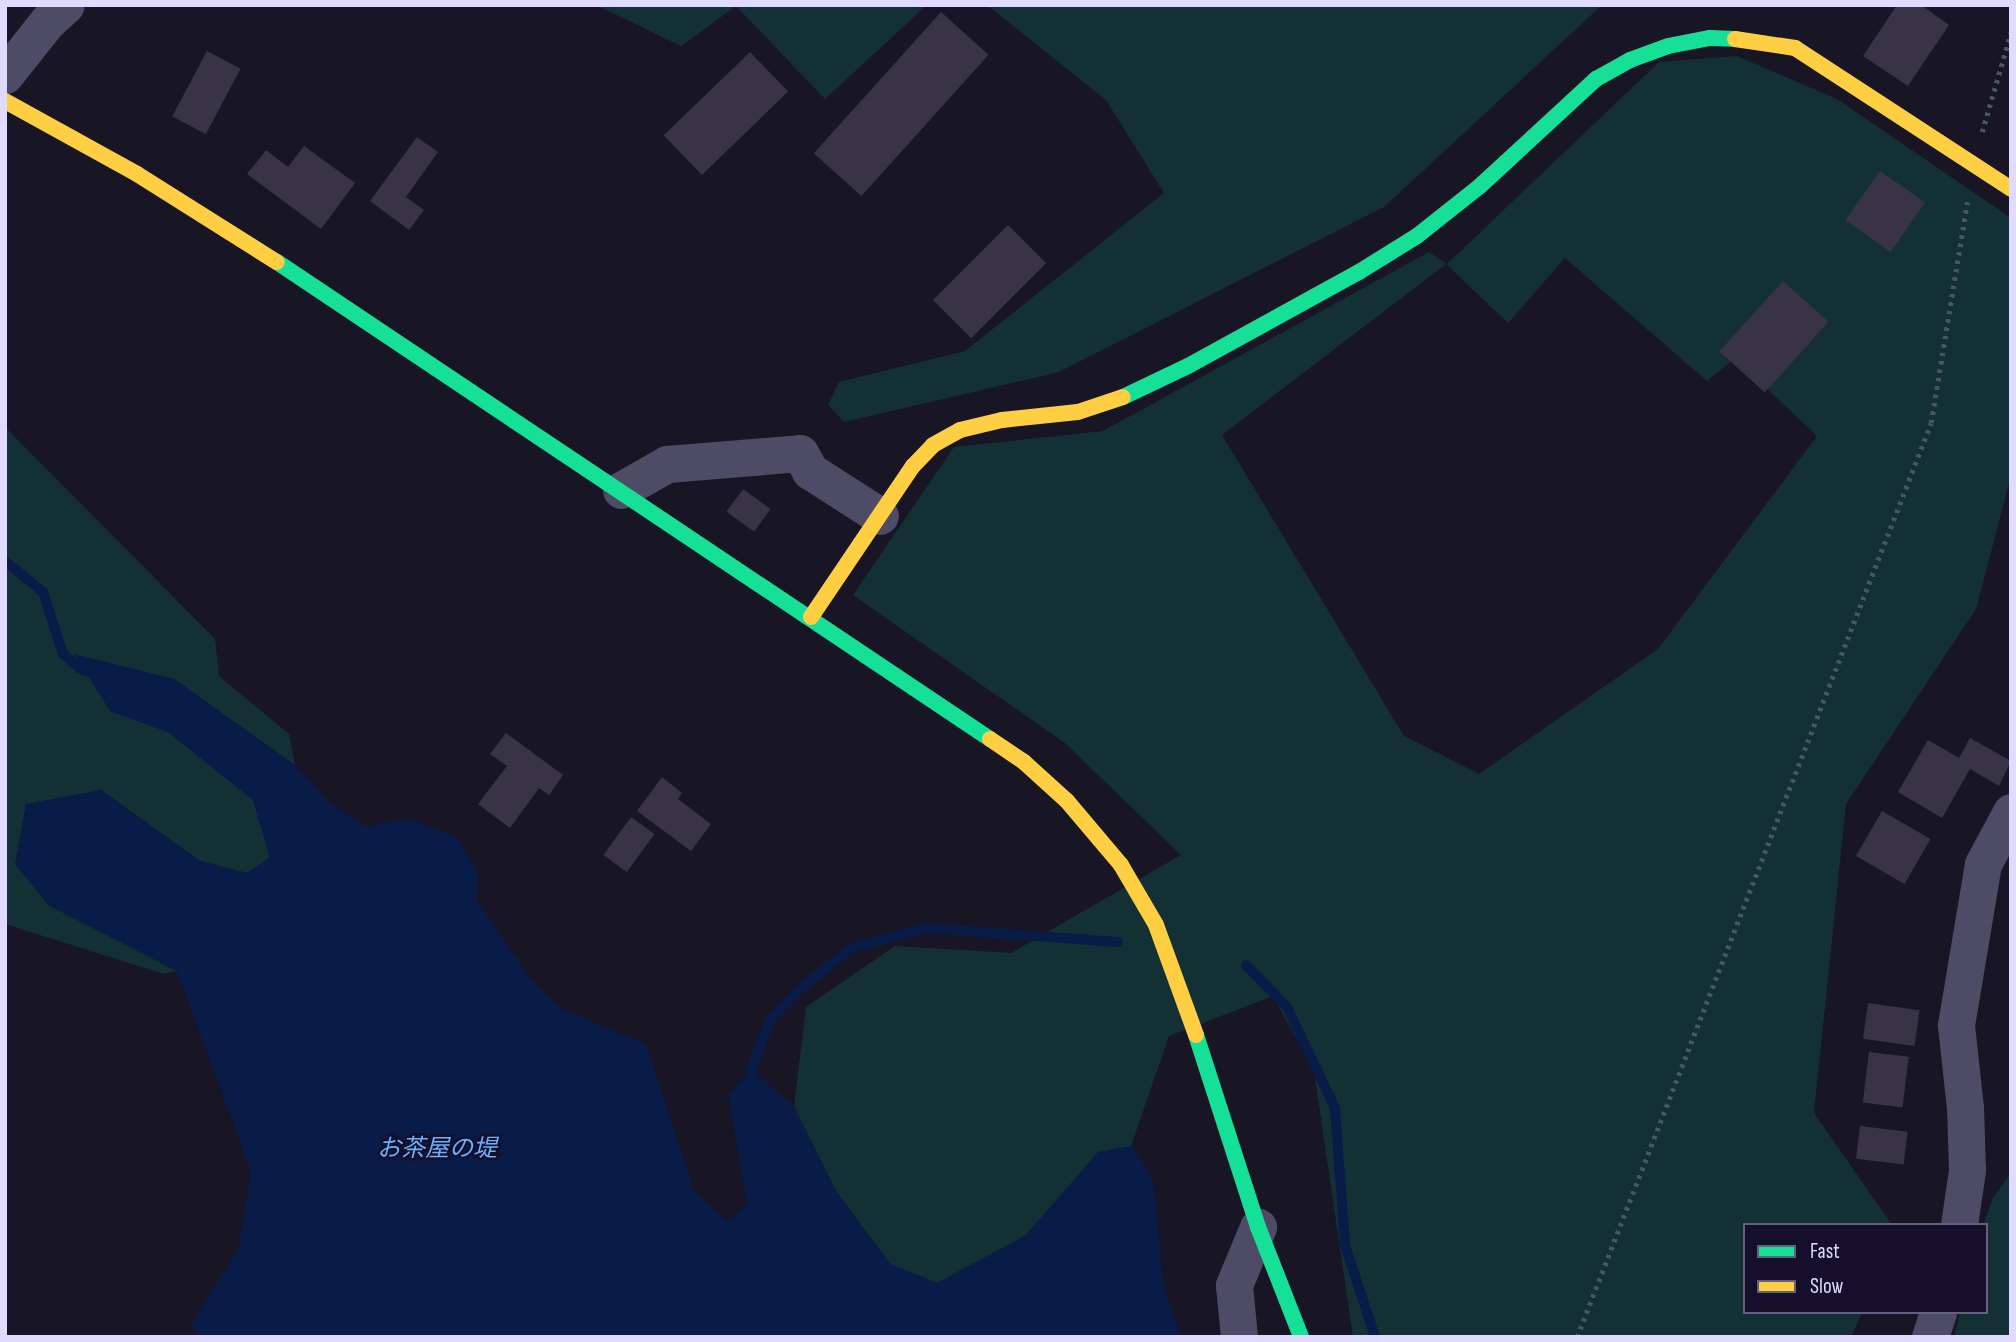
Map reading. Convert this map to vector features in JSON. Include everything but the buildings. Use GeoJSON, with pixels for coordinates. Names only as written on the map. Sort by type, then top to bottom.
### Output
{"type":"FeatureCollection","features":[{"type":"Feature","properties":{"kind":"street"},"geometry":{"type":"LineString","coordinates":[[5,75],[47,22],[66,5]]}},
{"type":"Feature","properties":{"kind":"street"},"geometry":{"type":"LineString","coordinates":[[811,617],[920,459],[933,445],[960,430],[1002,421],[1078,412],[1125,396],[1188,366],[1359,272],[1417,236],[1480,186],[1596,79],[1630,60],[1668,46],[1710,38],[1753,39],[1795,48],[1834,71],[1973,167],[2011,190]]}},
{"type":"Feature","properties":{"kind":"street"},"geometry":{"type":"LineString","coordinates":[[5,101],[137,174],[320,289],[1024,762],[1067,801],[1121,866],[1156,925],[1258,1227],[1301,1337]]}},
{"type":"Feature","properties":{"kind":"street"},"geometry":{"type":"LineString","coordinates":[[621,490],[667,464],[800,453],[810,471],[880,516]]}},
{"type":"Feature","properties":{"kind":"street"},"geometry":{"type":"LineString","coordinates":[[1959,1223],[1967,1170],[1965,1108],[1956,1025],[1983,864],[2011,812]]}},
{"type":"Feature","properties":{"kind":"street"},"geometry":{"type":"LineString","coordinates":[[1239,1337],[1234,1285],[1258,1227]]}},
{"type":"Feature","properties":{"kind":"street"},"geometry":{"type":"LineString","coordinates":[[1930,1337],[1937,1314]]}},
{"type":"Feature","properties":{"kind":"path"},"geometry":{"type":"LineString","coordinates":[[1577,1337],[1931,423],[1973,167],[2011,32]]}},
{"type":"Feature","properties":{"kind":"green space"},"geometry":{"type":"Polygon","coordinates":[[[596,5],[927,5],[825,99],[736,6],[681,46],[596,5]]]}},
{"type":"Feature","properties":{"kind":"green space"},"geometry":{"type":"Polygon","coordinates":[[[987,5],[1602,5],[1384,207],[1059,372],[844,422],[828,405],[839,382],[965,351],[1164,193],[1106,100],[987,5]]]}},
{"type":"Feature","properties":{"kind":"green space"},"geometry":{"type":"Polygon","coordinates":[[[1737,56],[1837,99],[2011,218],[2011,476],[1976,609],[1846,804],[1814,1113],[1891,1223],[1743,1223],[1743,1314],[1861,1314],[1851,1337],[1353,1337],[1314,1071],[1273,996],[1169,1036],[1131,1146],[1098,1153],[1025,1236],[937,1283],[890,1264],[836,1191],[794,1106],[806,1007],[895,946],[1011,953],[1181,855],[1065,743],[853,595],[954,447],[1103,431],[1429,252],[1447,264],[1659,62],[1737,56]],[[1565,258],[1508,323],[1446,264],[1222,435],[1404,736],[1479,774],[1658,649],[1817,436],[1735,358],[1707,381],[1565,258]]]}},
{"type":"Feature","properties":{"kind":"green space"},"geometry":{"type":"Polygon","coordinates":[[[5,427],[215,639],[219,676],[289,734],[295,765],[174,679],[110,711],[168,732],[253,800],[270,858],[247,873],[200,861],[101,790],[48,905],[177,971],[164,974],[5,924],[5,427]]]}},
{"type":"Feature","properties":{"kind":"green space"},"geometry":{"type":"Polygon","coordinates":[[[2011,1173],[2011,1337],[1954,1337],[1960,1314],[1988,1314],[1988,1223],[1984,1223],[1993,1198],[2011,1173]]]}},
{"type":"Feature","properties":{"kind":"water","name":"お茶屋の堤"},"geometry":{"type":"Polygon","coordinates":[[[74,654],[174,679],[295,765],[330,803],[367,827],[407,818],[456,837],[477,871],[477,901],[536,986],[564,1010],[646,1044],[694,1191],[727,1221],[747,1204],[728,1095],[751,1069],[794,1106],[836,1191],[890,1264],[937,1283],[1025,1236],[1098,1152],[1131,1146],[1153,1178],[1164,1288],[1181,1337],[202,1337],[191,1325],[238,1249],[251,1172],[177,971],[48,905],[15,864],[26,804],[101,790],[200,861],[247,873],[270,857],[253,800],[168,732],[110,711],[74,654]]]}},
{"type":"Feature","properties":{"kind":"waterway"},"geometry":{"type":"LineString","coordinates":[[5,561],[43,592],[63,654],[80,669],[96,674]]}},
{"type":"Feature","properties":{"kind":"waterway"},"geometry":{"type":"LineString","coordinates":[[755,1082],[751,1069],[771,1019],[800,989],[851,948],[927,928],[1117,942]]}},
{"type":"Feature","properties":{"kind":"waterway"},"geometry":{"type":"LineString","coordinates":[[1246,965],[1287,1007],[1335,1108],[1345,1245],[1375,1337]]}},
{"type":"Feature","properties":{"kind":"traffic: fast"},"geometry":{"type":"LineString","coordinates":[[1123,397],[1188,366],[1359,272],[1417,236],[1480,186],[1596,79],[1630,60],[1668,46],[1710,38],[1735,39]]}},
{"type":"Feature","properties":{"kind":"traffic: fast"},"geometry":{"type":"LineString","coordinates":[[277,262],[990,739]]}},
{"type":"Feature","properties":{"kind":"traffic: fast"},"geometry":{"type":"LineString","coordinates":[[1196,1035],[1258,1227],[1301,1337]]}},
{"type":"Feature","properties":{"kind":"traffic: slow"},"geometry":{"type":"LineString","coordinates":[[1735,39],[1795,48],[2011,189]]}},
{"type":"Feature","properties":{"kind":"traffic: slow"},"geometry":{"type":"LineString","coordinates":[[5,101],[137,174],[277,262]]}},
{"type":"Feature","properties":{"kind":"traffic: slow"},"geometry":{"type":"LineString","coordinates":[[811,617],[913,466],[933,445],[960,430],[1002,420],[1078,412],[1123,397]]}},
{"type":"Feature","properties":{"kind":"traffic: slow"},"geometry":{"type":"LineString","coordinates":[[990,739],[1024,762],[1067,801],[1121,865],[1156,925],[1196,1035]]}}]}
